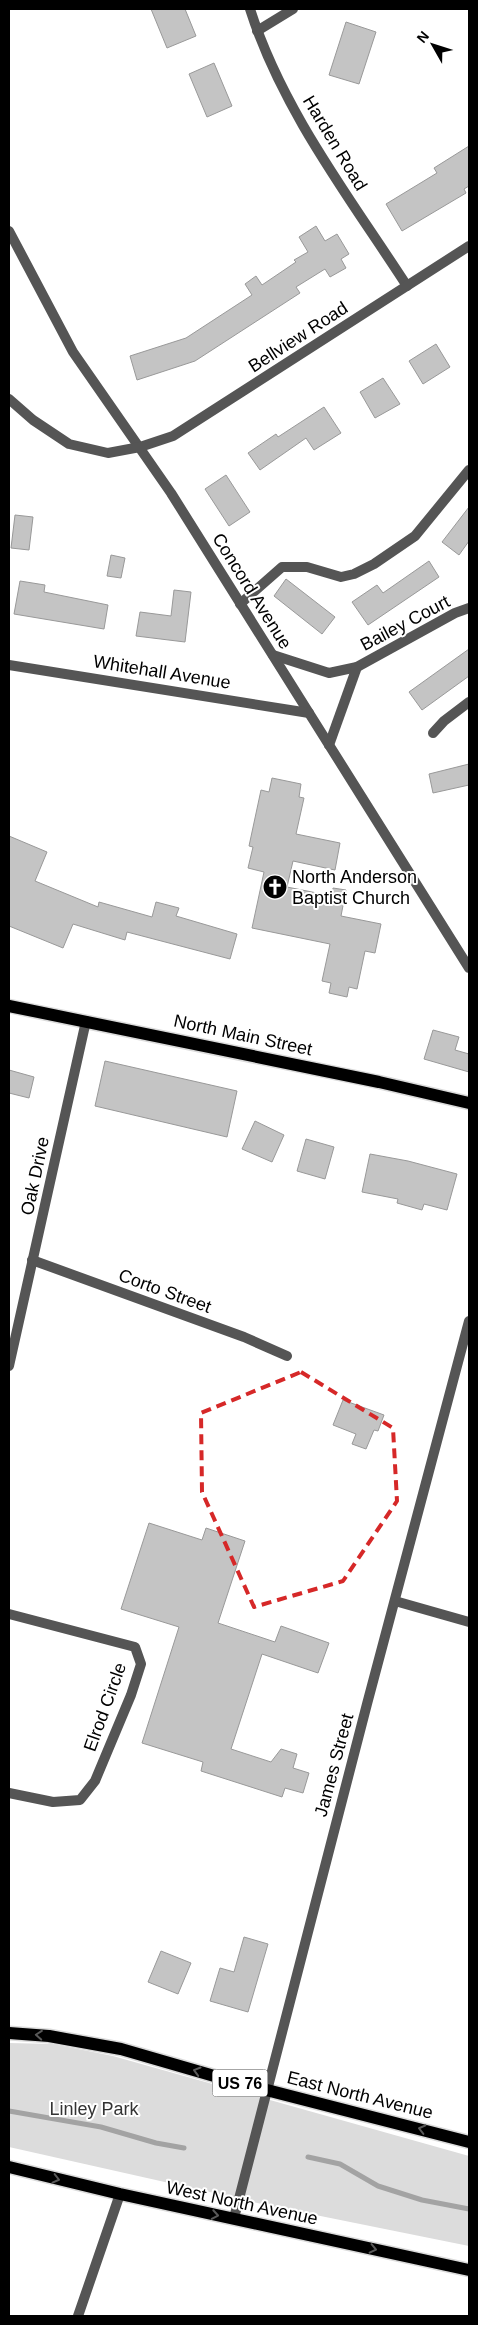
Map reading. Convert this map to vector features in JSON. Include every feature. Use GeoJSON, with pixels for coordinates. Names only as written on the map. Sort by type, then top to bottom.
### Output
{"type":"FeatureCollection","features":[{"type":"Feature","properties":{"kind":"main road","name":"North Main Street"},"geometry":{"type":"LineString","coordinates":[[9,1006],[361,1078],[469,1103]]}},
{"type":"Feature","properties":{"kind":"main road","name":"East North Avenue"},"geometry":{"type":"LineString","coordinates":[[9,2033],[49,2036],[121,2049],[266,2090],[469,2142]]}},
{"type":"Feature","properties":{"kind":"main road","name":"West North Avenue"},"geometry":{"type":"LineString","coordinates":[[9,2167],[120,2194],[469,2270]]}},
{"type":"Feature","properties":{"kind":"street","name":"Harden Road"},"geometry":{"type":"LineString","coordinates":[[250,9],[257,31],[302,125],[408,286]]}},
{"type":"Feature","properties":{"kind":"street"},"geometry":{"type":"LineString","coordinates":[[257,31],[293,9]]}},
{"type":"Feature","properties":{"kind":"street","name":"Concord Avenue"},"geometry":{"type":"LineString","coordinates":[[9,232],[73,352],[140,447],[469,968]]}},
{"type":"Feature","properties":{"kind":"street","name":"Bellview Road"},"geometry":{"type":"LineString","coordinates":[[9,399],[33,420],[68,444],[108,453],[140,447],[174,436],[469,246]]}},
{"type":"Feature","properties":{"kind":"street"},"geometry":{"type":"LineString","coordinates":[[240,604],[282,567],[307,567],[341,576],[354,574],[374,564],[415,536],[469,470]]}},
{"type":"Feature","properties":{"kind":"street","name":"Bailey Court"},"geometry":{"type":"LineString","coordinates":[[273,655],[329,673],[357,667],[456,613],[469,608]]}},
{"type":"Feature","properties":{"kind":"street","name":"Whitehall Avenue"},"geometry":{"type":"LineString","coordinates":[[9,665],[309,713]]}},
{"type":"Feature","properties":{"kind":"street","name":"Bailey Court"},"geometry":{"type":"LineString","coordinates":[[329,745],[357,667]]}},
{"type":"Feature","properties":{"kind":"street"},"geometry":{"type":"LineString","coordinates":[[433,733],[444,721],[469,702]]}},
{"type":"Feature","properties":{"kind":"street","name":"Oak Drive"},"geometry":{"type":"LineString","coordinates":[[9,1366],[86,1021]]}},
{"type":"Feature","properties":{"kind":"street","name":"Corto Street"},"geometry":{"type":"LineString","coordinates":[[32,1260],[244,1337],[286,1356]]}},
{"type":"Feature","properties":{"kind":"street","name":"James Street"},"geometry":{"type":"LineString","coordinates":[[234,2218],[469,1321]]}},
{"type":"Feature","properties":{"kind":"street"},"geometry":{"type":"LineString","coordinates":[[395,1601],[469,1622]]}},
{"type":"Feature","properties":{"kind":"street","name":"Elrod Circle"},"geometry":{"type":"LineString","coordinates":[[9,1614],[135,1647],[141,1664],[131,1695],[95,1781],[80,1800],[53,1802],[9,1793]]}},
{"type":"Feature","properties":{"kind":"street"},"geometry":{"type":"LineString","coordinates":[[78,2316],[120,2194]]}},
{"type":"Feature","properties":{"kind":"highlighted area"},"geometry":{"type":"Polygon","coordinates":[[[301,1372],[393,1428],[397,1501],[343,1581],[254,1607],[202,1492],[201,1413],[301,1372]]]}},
{"type":"Feature","properties":{"kind":"green space","name":"Linley Park"},"geometry":{"type":"Polygon","coordinates":[[[9,2043],[53,2044],[113,2056],[469,2156],[469,2246],[271,2206],[9,2147],[9,2043]]]}},
{"type":"Feature","properties":{"kind":"building"},"geometry":{"type":"Polygon","coordinates":[[[151,9],[185,9],[196,36],[167,48],[151,9]]]}},
{"type":"Feature","properties":{"kind":"building"},"geometry":{"type":"Polygon","coordinates":[[[346,22],[376,32],[359,84],[329,75],[346,22]]]}},
{"type":"Feature","properties":{"kind":"building"},"geometry":{"type":"Polygon","coordinates":[[[214,63],[232,106],[207,117],[189,74],[214,63]]]}},
{"type":"Feature","properties":{"kind":"building"},"geometry":{"type":"Polygon","coordinates":[[[469,146],[469,186],[464,189],[466,193],[402,231],[386,204],[437,173],[434,168],[469,146]]]}},
{"type":"Feature","properties":{"kind":"building"},"geometry":{"type":"Polygon","coordinates":[[[316,226],[325,241],[337,234],[349,254],[341,259],[346,268],[330,277],[325,269],[296,287],[300,293],[195,361],[137,380],[130,356],[186,338],[252,295],[245,284],[256,276],[262,285],[296,262],[294,260],[308,252],[299,237],[316,226]]]}},
{"type":"Feature","properties":{"kind":"building"},"geometry":{"type":"Polygon","coordinates":[[[436,344],[450,367],[423,384],[409,361],[436,344]]]}},
{"type":"Feature","properties":{"kind":"building"},"geometry":{"type":"Polygon","coordinates":[[[383,378],[400,404],[375,418],[360,392],[383,378]]]}},
{"type":"Feature","properties":{"kind":"building"},"geometry":{"type":"Polygon","coordinates":[[[324,407],[341,433],[314,450],[306,438],[260,470],[248,453],[276,434],[278,437],[324,407]]]}},
{"type":"Feature","properties":{"kind":"building"},"geometry":{"type":"Polygon","coordinates":[[[226,475],[250,512],[229,526],[205,489],[226,475]]]}},
{"type":"Feature","properties":{"kind":"building"},"geometry":{"type":"Polygon","coordinates":[[[469,507],[469,541],[459,555],[442,542],[469,507]]]}},
{"type":"Feature","properties":{"kind":"building"},"geometry":{"type":"Polygon","coordinates":[[[15,515],[33,517],[29,550],[11,548],[15,515]]]}},
{"type":"Feature","properties":{"kind":"building"},"geometry":{"type":"Polygon","coordinates":[[[111,555],[125,558],[121,578],[107,576],[111,555]]]}},
{"type":"Feature","properties":{"kind":"building"},"geometry":{"type":"Polygon","coordinates":[[[429,561],[439,577],[368,625],[352,602],[377,585],[383,593],[429,561]]]}},
{"type":"Feature","properties":{"kind":"building"},"geometry":{"type":"Polygon","coordinates":[[[286,579],[335,617],[322,634],[274,596],[286,579]]]}},
{"type":"Feature","properties":{"kind":"building"},"geometry":{"type":"Polygon","coordinates":[[[20,581],[45,585],[44,592],[108,605],[104,629],[14,614],[20,581]]]}},
{"type":"Feature","properties":{"kind":"building"},"geometry":{"type":"Polygon","coordinates":[[[174,590],[191,592],[185,642],[136,636],[140,612],[171,616],[174,590]]]}},
{"type":"Feature","properties":{"kind":"building"},"geometry":{"type":"Polygon","coordinates":[[[469,649],[469,676],[422,710],[409,692],[469,649]]]}},
{"type":"Feature","properties":{"kind":"building"},"geometry":{"type":"Polygon","coordinates":[[[469,764],[469,785],[433,793],[429,774],[469,764]]]}},
{"type":"Feature","properties":{"kind":"building","name":"North Anderson Baptist Church"},"geometry":{"type":"Polygon","coordinates":[[[272,778],[301,784],[299,797],[304,798],[296,834],[340,843],[335,870],[293,861],[287,887],[332,896],[333,888],[346,890],[341,916],[381,924],[375,953],[365,951],[357,989],[349,987],[347,997],[329,993],[331,983],[322,981],[330,944],[252,928],[264,872],[248,868],[253,847],[249,846],[261,790],[269,792],[272,778]]]}},
{"type":"Feature","properties":{"kind":"building"},"geometry":{"type":"Polygon","coordinates":[[[9,836],[47,852],[35,881],[98,907],[99,902],[152,917],[156,902],[179,908],[176,916],[237,934],[230,959],[127,932],[125,940],[73,924],[63,948],[9,926],[9,836]]]}},
{"type":"Feature","properties":{"kind":"building"},"geometry":{"type":"Polygon","coordinates":[[[433,1030],[459,1037],[455,1050],[469,1054],[469,1072],[424,1059],[433,1030]]]}},
{"type":"Feature","properties":{"kind":"building"},"geometry":{"type":"Polygon","coordinates":[[[105,1061],[237,1091],[227,1137],[95,1106],[105,1061]]]}},
{"type":"Feature","properties":{"kind":"building"},"geometry":{"type":"Polygon","coordinates":[[[9,1070],[34,1077],[29,1098],[9,1093],[9,1070]]]}},
{"type":"Feature","properties":{"kind":"building"},"geometry":{"type":"Polygon","coordinates":[[[255,1121],[284,1135],[272,1162],[242,1149],[255,1121]]]}},
{"type":"Feature","properties":{"kind":"building"},"geometry":{"type":"Polygon","coordinates":[[[306,1139],[334,1147],[325,1179],[297,1171],[306,1139]]]}},
{"type":"Feature","properties":{"kind":"building"},"geometry":{"type":"Polygon","coordinates":[[[370,1154],[408,1161],[457,1174],[447,1210],[424,1204],[422,1210],[397,1203],[398,1199],[362,1192],[370,1154]]]}},
{"type":"Feature","properties":{"kind":"building"},"geometry":{"type":"Polygon","coordinates":[[[343,1400],[384,1415],[378,1431],[374,1430],[366,1449],[352,1444],[356,1434],[333,1425],[343,1400]]]}},
{"type":"Feature","properties":{"kind":"building"},"geometry":{"type":"Polygon","coordinates":[[[149,1523],[202,1540],[206,1528],[245,1541],[218,1623],[275,1642],[281,1626],[329,1643],[318,1673],[262,1654],[231,1749],[271,1762],[281,1749],[297,1754],[293,1768],[309,1773],[303,1793],[285,1788],[282,1797],[201,1771],[203,1762],[142,1743],[179,1627],[121,1609],[149,1523]]]}},
{"type":"Feature","properties":{"kind":"building"},"geometry":{"type":"Polygon","coordinates":[[[244,1937],[268,1944],[248,2012],[210,2001],[220,1968],[234,1972],[244,1937]]]}},
{"type":"Feature","properties":{"kind":"building"},"geometry":{"type":"Polygon","coordinates":[[[161,1951],[191,1963],[178,1994],[148,1982],[161,1951]]]}},
{"type":"Feature","properties":{"kind":"waterway"},"geometry":{"type":"LineString","coordinates":[[9,2111],[101,2127],[156,2143],[184,2148]]}},
{"type":"Feature","properties":{"kind":"waterway"},"geometry":{"type":"LineString","coordinates":[[308,2157],[340,2164],[378,2186],[422,2200],[469,2209]]}},
{"type":"Feature","properties":{"kind":"place","name":"North Anderson Baptist Church"},"geometry":{"type":"Point","coordinates":[275,887]}}]}
